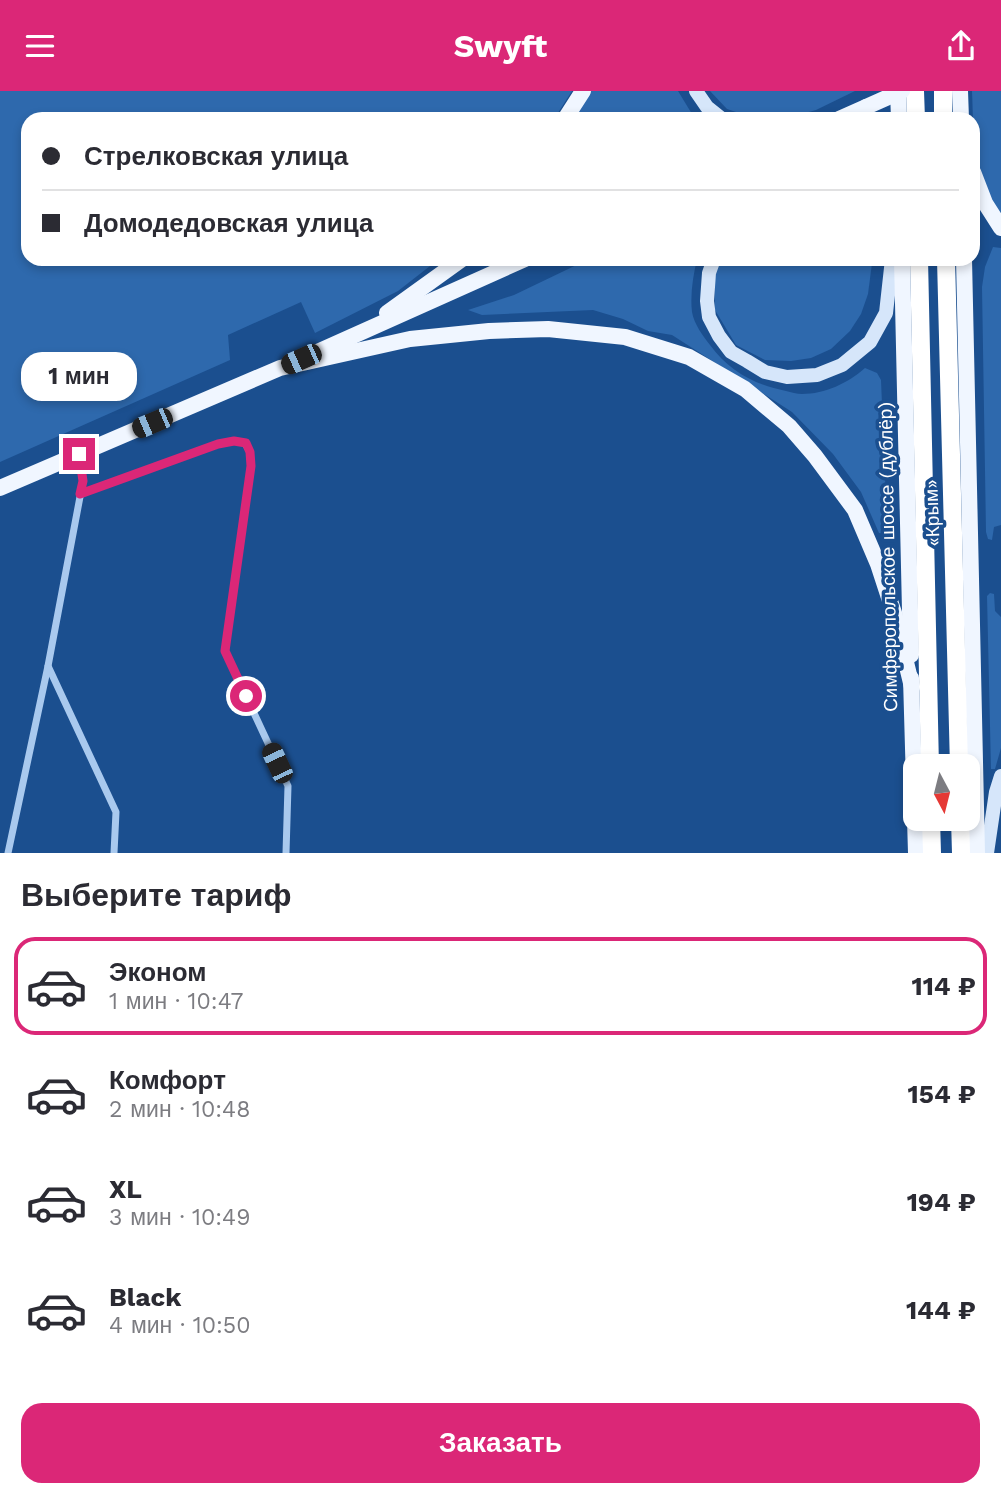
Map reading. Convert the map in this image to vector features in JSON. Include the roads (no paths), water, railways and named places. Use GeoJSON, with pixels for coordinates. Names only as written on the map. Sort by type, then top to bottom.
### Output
{"type":"FeatureCollection","features":[{"type":"Feature","properties":{"kind":"highway"},"geometry":{"type":"LineString","coordinates":[[915,91],[916,112]]}},
{"type":"Feature","properties":{"kind":"highway"},"geometry":{"type":"LineString","coordinates":[[943,91],[943,112]]}},
{"type":"Feature","properties":{"kind":"highway","name":"«Крым»"},"geometry":{"type":"LineString","coordinates":[[919,266],[930,754]]}},
{"type":"Feature","properties":{"kind":"highway","name":"«Крым»"},"geometry":{"type":"LineString","coordinates":[[946,266],[959,754]]}},
{"type":"Feature","properties":{"kind":"highway"},"geometry":{"type":"LineString","coordinates":[[931,831],[932,853]]}},
{"type":"Feature","properties":{"kind":"highway"},"geometry":{"type":"LineString","coordinates":[[960,831],[961,853]]}},
{"type":"Feature","properties":{"kind":"main road"},"geometry":{"type":"LineString","coordinates":[[570,112],[583,91]]}},
{"type":"Feature","properties":{"kind":"main road"},"geometry":{"type":"LineString","coordinates":[[696,91],[714,112]]}},
{"type":"Feature","properties":{"kind":"main road"},"geometry":{"type":"LineString","coordinates":[[855,112],[900,91],[899,112]]}},
{"type":"Feature","properties":{"kind":"main road"},"geometry":{"type":"LineString","coordinates":[[960,91],[962,112]]}},
{"type":"Feature","properties":{"kind":"main road"},"geometry":{"type":"LineString","coordinates":[[980,190],[1001,228]]}},
{"type":"Feature","properties":{"kind":"main road"},"geometry":{"type":"LineString","coordinates":[[362,332],[452,266]]}},
{"type":"Feature","properties":{"kind":"main road"},"geometry":{"type":"LineString","coordinates":[[0,488],[508,266]]}},
{"type":"Feature","properties":{"kind":"main road"},"geometry":{"type":"LineString","coordinates":[[712,266],[707,301],[709,317],[719,336],[731,352],[765,372],[787,377],[817,375],[842,365],[870,342],[886,313],[891,266]]}},
{"type":"Feature","properties":{"kind":"main road","name":"Симферопольское шоссе (дублёр)"},"geometry":{"type":"LineString","coordinates":[[902,266],[916,853]]}},
{"type":"Feature","properties":{"kind":"main road"},"geometry":{"type":"LineString","coordinates":[[964,266],[978,853]]}},
{"type":"Feature","properties":{"kind":"main road"},"geometry":{"type":"LineString","coordinates":[[280,368],[410,339],[489,331],[548,329],[625,337],[688,357],[745,389],[789,426],[855,510],[878,564],[894,613],[912,687]]}},
{"type":"Feature","properties":{"kind":"main road"},"geometry":{"type":"LineString","coordinates":[[987,853],[1001,776]]}},
{"type":"Feature","properties":{"kind":"street"},"geometry":{"type":"LineString","coordinates":[[80,494],[218,444],[234,441],[246,443],[251,466],[225,651],[288,786],[286,853]]}},
{"type":"Feature","properties":{"kind":"street"},"geometry":{"type":"LineString","coordinates":[[8,853],[48,666],[83,481],[79,454]]}},
{"type":"Feature","properties":{"kind":"street"},"geometry":{"type":"LineString","coordinates":[[48,666],[116,812],[114,853]]}}]}
